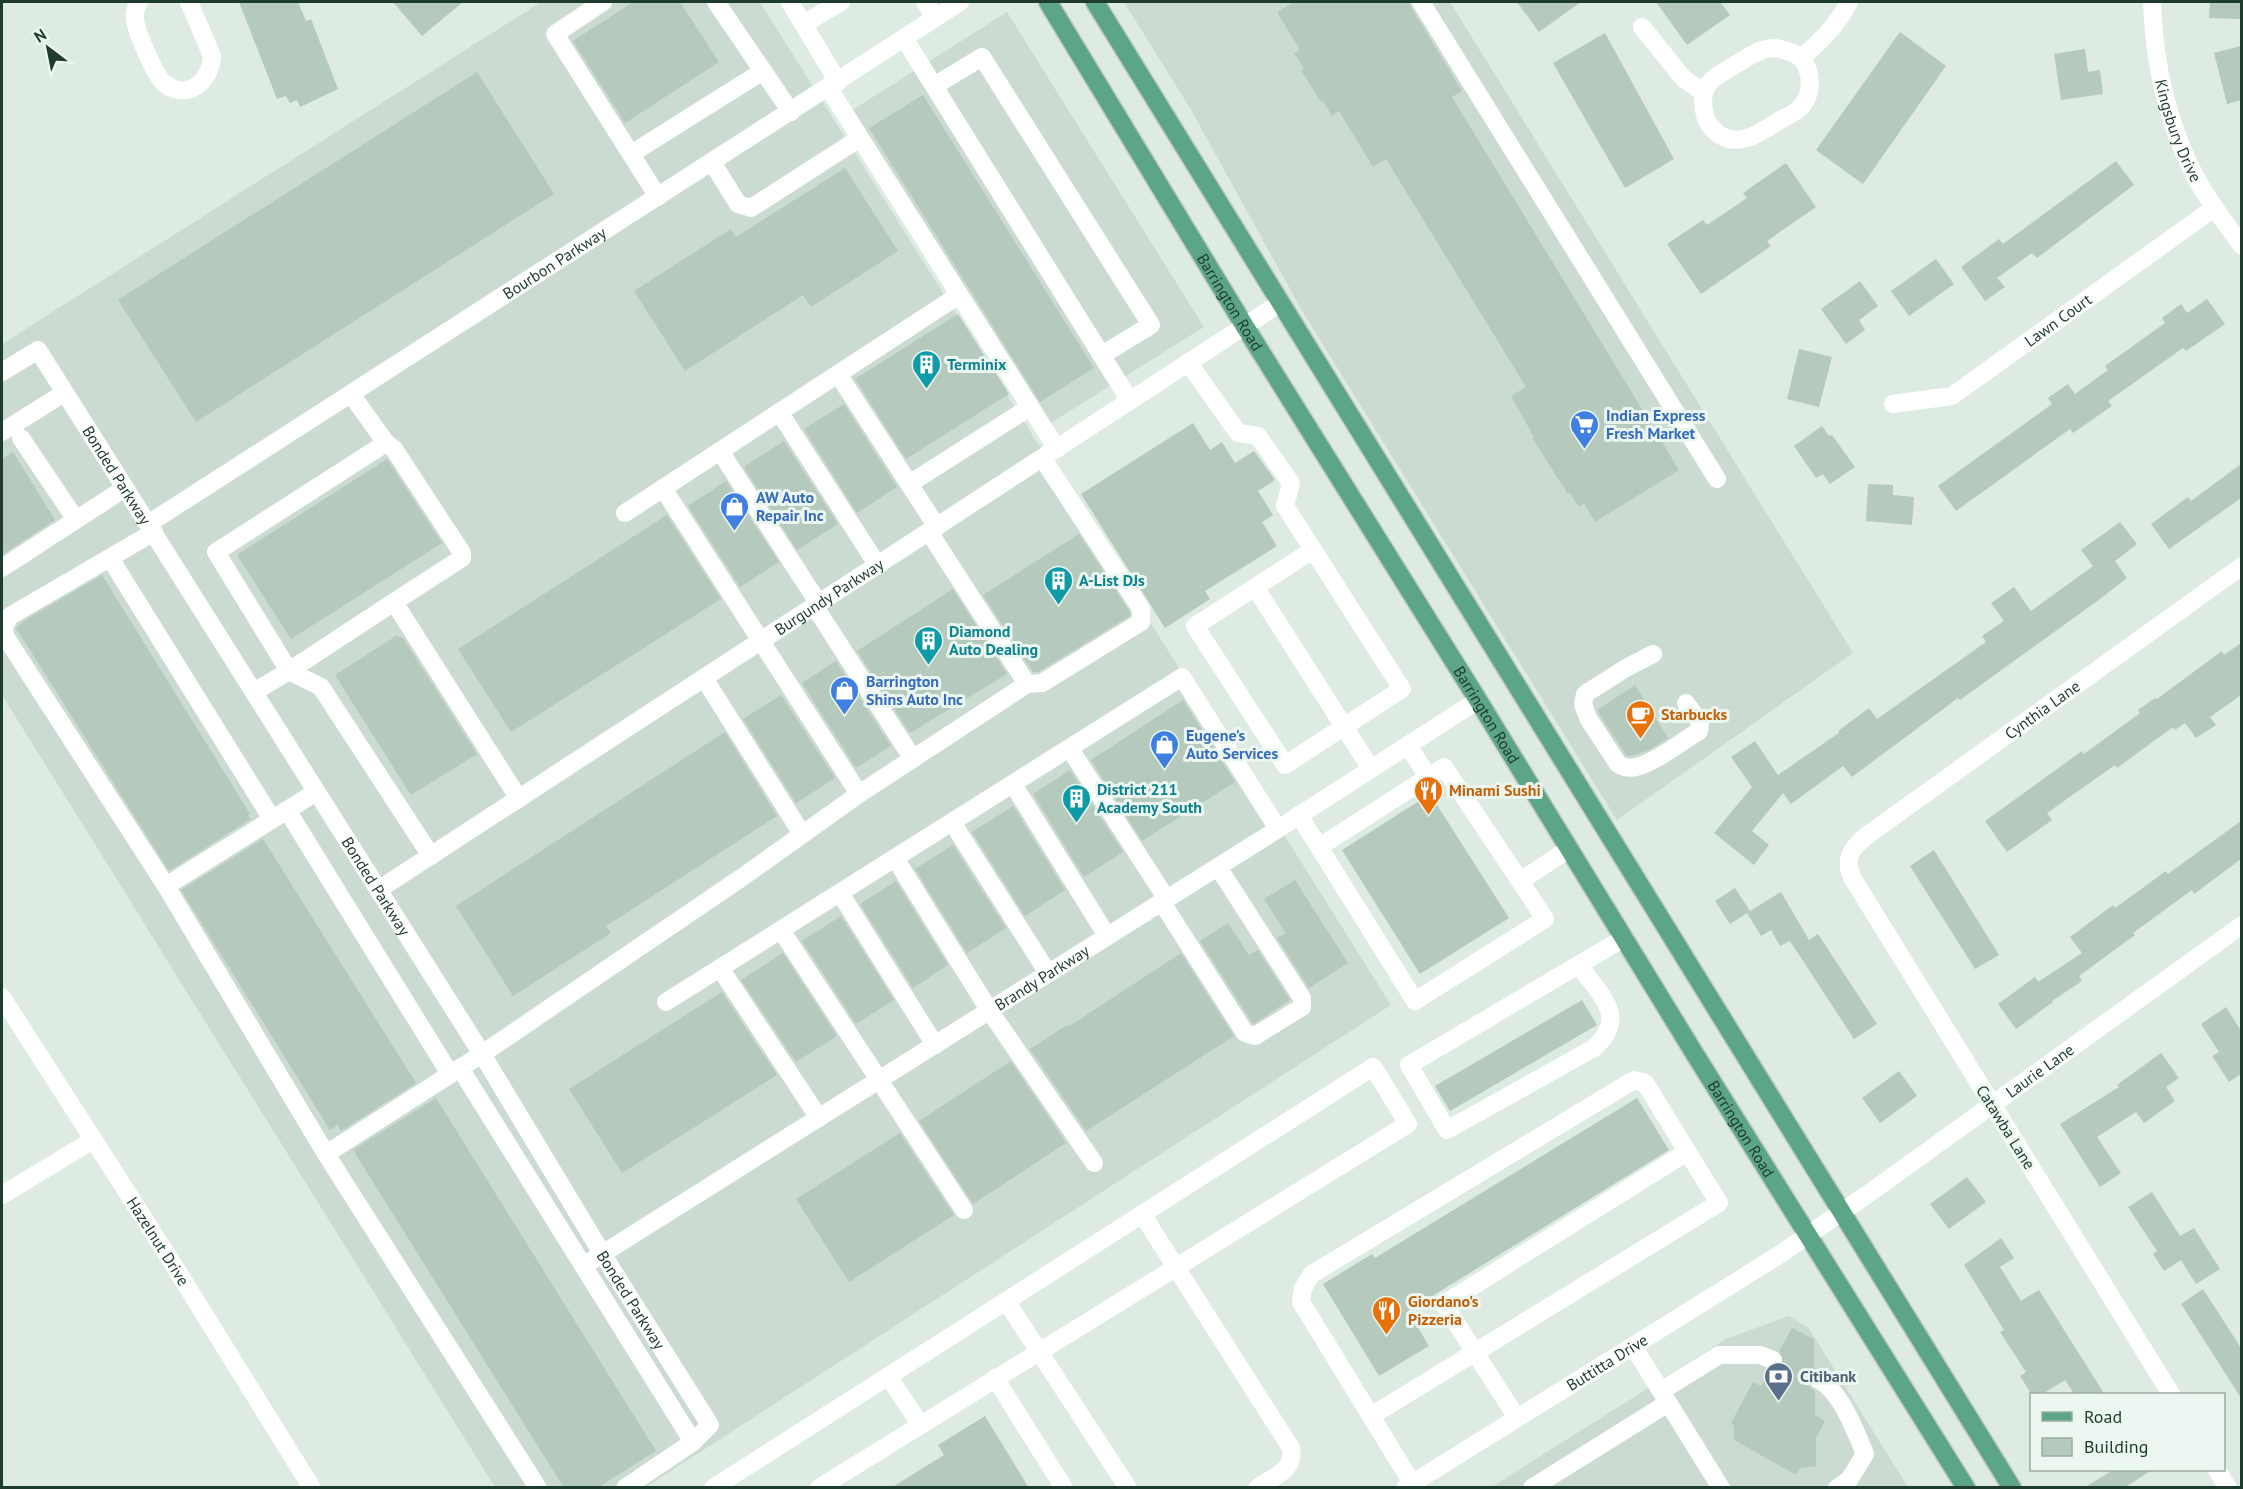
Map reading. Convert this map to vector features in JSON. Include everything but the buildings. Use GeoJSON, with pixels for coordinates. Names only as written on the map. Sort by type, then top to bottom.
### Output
{"type":"FeatureCollection","features":[{"type":"Feature","properties":{"kind":"main road","name":"Barrington Road"},"geometry":{"type":"LineString","coordinates":[[1048,2],[1244,325],[1966,1488]]}},
{"type":"Feature","properties":{"kind":"main road"},"geometry":{"type":"LineString","coordinates":[[1095,2],[2012,1488]]}},
{"type":"Feature","properties":{"kind":"street"},"geometry":{"type":"LineString","coordinates":[[139,2],[134,16],[135,26],[159,78],[174,88],[184,90],[202,83],[212,66],[212,56],[189,2]]}},
{"type":"Feature","properties":{"kind":"street"},"geometry":{"type":"LineString","coordinates":[[603,2],[555,34],[658,197]]}},
{"type":"Feature","properties":{"kind":"street"},"geometry":{"type":"LineString","coordinates":[[716,2],[790,112]]}},
{"type":"Feature","properties":{"kind":"street"},"geometry":{"type":"LineString","coordinates":[[326,1154],[482,1054],[859,794],[1027,684],[1042,683],[1141,622],[1141,609],[1050,454],[1030,407],[860,138],[804,24],[790,2]]}},
{"type":"Feature","properties":{"kind":"street"},"geometry":{"type":"LineString","coordinates":[[804,24],[841,2]]}},
{"type":"Feature","properties":{"kind":"street"},"geometry":{"type":"LineString","coordinates":[[925,2],[935,18]]}},
{"type":"Feature","properties":{"kind":"street","name":"Bourbon Parkway"},"geometry":{"type":"LineString","coordinates":[[538,1488],[326,1154],[165,886],[5,636],[4,627],[10,616],[110,558],[351,394],[960,2]]}},
{"type":"Feature","properties":{"kind":"street"},"geometry":{"type":"LineString","coordinates":[[1421,2],[1718,479]]}},
{"type":"Feature","properties":{"kind":"street"},"geometry":{"type":"LineString","coordinates":[[1800,58],[1825,38],[1850,2]]}},
{"type":"Feature","properties":{"kind":"street","name":"Kingsbury Drive"},"geometry":{"type":"LineString","coordinates":[[2152,2],[2155,50],[2167,105],[2187,159],[2214,208],[2241,246]]}},
{"type":"Feature","properties":{"kind":"street"},"geometry":{"type":"LineString","coordinates":[[1642,27],[1683,78],[1704,93]]}},
{"type":"Feature","properties":{"kind":"street"},"geometry":{"type":"LineString","coordinates":[[904,38],[1130,401]]}},
{"type":"Feature","properties":{"kind":"street"},"geometry":{"type":"LineString","coordinates":[[1776,48],[1789,51],[1800,58],[1808,70],[1810,84],[1807,97],[1800,109],[1753,136],[1739,140],[1726,138],[1714,131],[1706,120],[1702,106],[1704,93],[1712,81],[1762,50],[1776,48]]}},
{"type":"Feature","properties":{"kind":"street"},"geometry":{"type":"LineString","coordinates":[[934,86],[982,57],[1151,325],[1102,355]]}},
{"type":"Feature","properties":{"kind":"street"},"geometry":{"type":"LineString","coordinates":[[631,154],[763,71]]}},
{"type":"Feature","properties":{"kind":"street"},"geometry":{"type":"LineString","coordinates":[[712,162],[738,204],[751,208],[860,138]]}},
{"type":"Feature","properties":{"kind":"street","name":"Lawn Court"},"geometry":{"type":"LineString","coordinates":[[1893,404],[1952,396],[2214,208]]}},
{"type":"Feature","properties":{"kind":"street"},"geometry":{"type":"LineString","coordinates":[[625,513],[959,295]]}},
{"type":"Feature","properties":{"kind":"street","name":"Burgundy Parkway"},"geometry":{"type":"LineString","coordinates":[[378,891],[1280,303]]}},
{"type":"Feature","properties":{"kind":"street","name":"Bonded Parkway"},"geometry":{"type":"LineString","coordinates":[[2,372],[38,350],[482,1054],[603,1255],[710,1425],[693,1442]]}},
{"type":"Feature","properties":{"kind":"street"},"geometry":{"type":"LineString","coordinates":[[1188,363],[1238,433],[1258,436],[1291,483],[1285,506],[1402,689],[1285,765],[1195,626],[1313,550]]}},
{"type":"Feature","properties":{"kind":"street"},"geometry":{"type":"LineString","coordinates":[[838,374],[909,484],[933,529],[1027,684]]}},
{"type":"Feature","properties":{"kind":"street"},"geometry":{"type":"LineString","coordinates":[[2,432],[64,393]]}},
{"type":"Feature","properties":{"kind":"street"},"geometry":{"type":"LineString","coordinates":[[254,692],[462,558],[462,553],[394,449],[386,443],[351,394]]}},
{"type":"Feature","properties":{"kind":"street"},"geometry":{"type":"LineString","coordinates":[[909,484],[1030,407]]}},
{"type":"Feature","properties":{"kind":"street"},"geometry":{"type":"LineString","coordinates":[[780,412],[878,566]]}},
{"type":"Feature","properties":{"kind":"street"},"geometry":{"type":"LineString","coordinates":[[21,438],[75,520]]}},
{"type":"Feature","properties":{"kind":"street"},"geometry":{"type":"LineString","coordinates":[[386,443],[216,552],[289,671],[321,687],[431,856]]}},
{"type":"Feature","properties":{"kind":"street"},"geometry":{"type":"LineString","coordinates":[[720,451],[913,759]]}},
{"type":"Feature","properties":{"kind":"street"},"geometry":{"type":"LineString","coordinates":[[2,568],[125,488]]}},
{"type":"Feature","properties":{"kind":"street"},"geometry":{"type":"LineString","coordinates":[[663,488],[859,794]]}},
{"type":"Feature","properties":{"kind":"street"},"geometry":{"type":"LineString","coordinates":[[110,558],[279,815],[455,1071],[583,1266],[693,1442],[625,1488]]}},
{"type":"Feature","properties":{"kind":"street","name":"Cynthia Lane"},"geometry":{"type":"LineString","coordinates":[[1848,857],[1852,848],[1869,834],[2241,566]]}},
{"type":"Feature","properties":{"kind":"street"},"geometry":{"type":"LineString","coordinates":[[1255,587],[1371,769]]}},
{"type":"Feature","properties":{"kind":"street"},"geometry":{"type":"LineString","coordinates":[[394,602],[519,799]]}},
{"type":"Feature","properties":{"kind":"street"},"geometry":{"type":"LineString","coordinates":[[1653,654],[1585,694],[1583,704],[1588,718],[1618,764],[1634,768],[1645,764],[1699,730],[1700,722],[1686,703]]}},
{"type":"Feature","properties":{"kind":"street"},"geometry":{"type":"LineString","coordinates":[[666,1002],[1182,677],[1278,829]]}},
{"type":"Feature","properties":{"kind":"street"},"geometry":{"type":"LineString","coordinates":[[704,678],[802,834]]}},
{"type":"Feature","properties":{"kind":"street","name":"Brandy Parkway"},"geometry":{"type":"LineString","coordinates":[[583,1266],[1218,867],[1478,700]]}},
{"type":"Feature","properties":{"kind":"street"},"geometry":{"type":"LineString","coordinates":[[1408,746],[1429,778]]}},
{"type":"Feature","properties":{"kind":"street"},"geometry":{"type":"LineString","coordinates":[[1070,749],[1245,1033],[1255,1036],[1302,1007],[1302,998],[1218,867]]}},
{"type":"Feature","properties":{"kind":"street"},"geometry":{"type":"LineString","coordinates":[[1299,815],[1415,1001],[1545,919],[1444,767],[1319,847]]}},
{"type":"Feature","properties":{"kind":"street"},"geometry":{"type":"LineString","coordinates":[[1013,784],[1107,936]]}},
{"type":"Feature","properties":{"kind":"street"},"geometry":{"type":"LineString","coordinates":[[165,886],[316,792]]}},
{"type":"Feature","properties":{"kind":"street"},"geometry":{"type":"LineString","coordinates":[[952,822],[1048,973]]}},
{"type":"Feature","properties":{"kind":"street"},"geometry":{"type":"LineString","coordinates":[[1520,881],[1569,849]]}},
{"type":"Feature","properties":{"kind":"street","name":"Catawba Lane"},"geometry":{"type":"LineString","coordinates":[[1848,857],[1853,879],[2170,1393]]}},
{"type":"Feature","properties":{"kind":"street"},"geometry":{"type":"LineString","coordinates":[[895,858],[989,1010],[1094,1163]]}},
{"type":"Feature","properties":{"kind":"street"},"geometry":{"type":"LineString","coordinates":[[840,893],[935,1045]]}},
{"type":"Feature","properties":{"kind":"street"},"geometry":{"type":"LineString","coordinates":[[781,930],[964,1210]]}},
{"type":"Feature","properties":{"kind":"street","name":"Laurie Lane"},"geometry":{"type":"LineString","coordinates":[[1808,1235],[1991,1104],[2239,934]]}},
{"type":"Feature","properties":{"kind":"street"},"geometry":{"type":"LineString","coordinates":[[1579,965],[1612,1017],[1610,1030],[1605,1038],[1594,1048],[1448,1130],[1409,1065],[1624,938]]}},
{"type":"Feature","properties":{"kind":"street"},"geometry":{"type":"LineString","coordinates":[[720,968],[819,1118]]}},
{"type":"Feature","properties":{"kind":"street","name":"Hazelnut Drive"},"geometry":{"type":"LineString","coordinates":[[2,997],[176,1268],[312,1488]]}},
{"type":"Feature","properties":{"kind":"street"},"geometry":{"type":"LineString","coordinates":[[713,1488],[1373,1068],[1408,1124],[819,1488]]}},
{"type":"Feature","properties":{"kind":"street"},"geometry":{"type":"LineString","coordinates":[[1371,1416],[1476,1354],[1719,1203],[1644,1083],[1634,1080],[1312,1274],[1303,1288],[1301,1302],[1371,1416],[1409,1485]]}},
{"type":"Feature","properties":{"kind":"street"},"geometry":{"type":"LineString","coordinates":[[2,1195],[93,1140]]}},
{"type":"Feature","properties":{"kind":"street"},"geometry":{"type":"LineString","coordinates":[[1517,1418],[1444,1304],[1687,1152]]}},
{"type":"Feature","properties":{"kind":"street"},"geometry":{"type":"LineString","coordinates":[[1142,1214],[1291,1448],[1293,1458],[1289,1467],[1257,1488]]}},
{"type":"Feature","properties":{"kind":"street","name":"Buttitta Drive"},"geometry":{"type":"LineString","coordinates":[[1409,1485],[1767,1263],[1808,1235]]}},
{"type":"Feature","properties":{"kind":"street"},"geometry":{"type":"LineString","coordinates":[[1006,1301],[1128,1488]]}},
{"type":"Feature","properties":{"kind":"street"},"geometry":{"type":"LineString","coordinates":[[1633,1346],[1721,1488]]}},
{"type":"Feature","properties":{"kind":"street"},"geometry":{"type":"LineString","coordinates":[[1532,1488],[1665,1397],[1719,1355],[1760,1355],[1773,1360]]}},
{"type":"Feature","properties":{"kind":"street"},"geometry":{"type":"LineString","coordinates":[[888,1376],[920,1424]]}},
{"type":"Feature","properties":{"kind":"street"},"geometry":{"type":"LineString","coordinates":[[995,1378],[1064,1488]]}},
{"type":"Feature","properties":{"kind":"street"},"geometry":{"type":"LineString","coordinates":[[1817,1379],[1826,1383],[1853,1423],[1865,1454],[1849,1480],[1837,1488]]}},
{"type":"Feature","properties":{"kind":"street"},"geometry":{"type":"LineString","coordinates":[[2218,1471],[2228,1488]]}},
{"type":"Feature","properties":{"kind":"shaded area"},"geometry":{"type":"Polygon","coordinates":[[[541,2],[760,2],[1391,1005],[646,1487],[495,1487],[2,695],[2,344],[541,2]]]}},
{"type":"Feature","properties":{"kind":"shaded area"},"geometry":{"type":"Polygon","coordinates":[[[1124,2],[1450,2],[1853,653],[1617,820],[1301,309],[1190,108],[1124,2]]]}},
{"type":"Feature","properties":{"kind":"shaded area"},"geometry":{"type":"Polygon","coordinates":[[[1007,12],[1204,327],[1043,428],[846,114],[1007,12]]]}},
{"type":"Feature","properties":{"kind":"shaded area"},"geometry":{"type":"Polygon","coordinates":[[[1789,1316],[1808,1327],[1908,1487],[1490,1488],[1726,1339],[1789,1316]]]}},
{"type":"Feature","properties":{"kind":"tunnel"},"geometry":{"type":"LineString","coordinates":[[1773,1360],[1817,1379]]}},
{"type":"Feature","properties":{"kind":"place","name":"Terminix"},"geometry":{"type":"Point","coordinates":[926,390]}},
{"type":"Feature","properties":{"kind":"place","name":"Indian Express Fresh Market"},"geometry":{"type":"Point","coordinates":[1585,450]}},
{"type":"Feature","properties":{"kind":"place","name":"AW Auto Repair Inc"},"geometry":{"type":"Point","coordinates":[735,532]}},
{"type":"Feature","properties":{"kind":"place","name":"A-List DJs"},"geometry":{"type":"Point","coordinates":[1058,606]}},
{"type":"Feature","properties":{"kind":"place","name":"Diamond Auto Dealing"},"geometry":{"type":"Point","coordinates":[928,666]}},
{"type":"Feature","properties":{"kind":"place","name":"Barrington Shins Auto Inc"},"geometry":{"type":"Point","coordinates":[845,716]}},
{"type":"Feature","properties":{"kind":"place","name":"Starbucks"},"geometry":{"type":"Point","coordinates":[1640,740]}},
{"type":"Feature","properties":{"kind":"place","name":"Eugene's Auto Services"},"geometry":{"type":"Point","coordinates":[1165,770]}},
{"type":"Feature","properties":{"kind":"place","name":"Minami Sushi"},"geometry":{"type":"Point","coordinates":[1428,816]}},
{"type":"Feature","properties":{"kind":"place","name":"District 211 Academy South"},"geometry":{"type":"Point","coordinates":[1076,824]}},
{"type":"Feature","properties":{"kind":"place","name":"Giordano's Pizzeria"},"geometry":{"type":"Point","coordinates":[1387,1336]}},
{"type":"Feature","properties":{"kind":"place","name":"Citibank"},"geometry":{"type":"Point","coordinates":[1779,1402]}}]}
